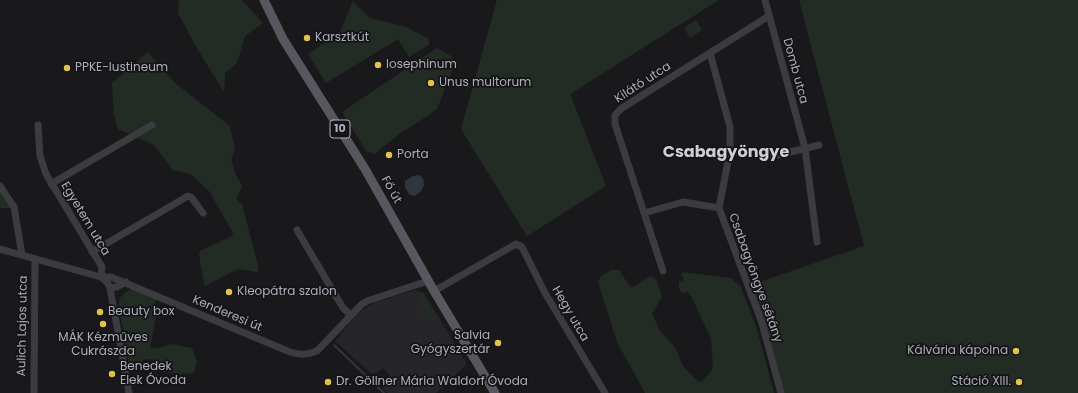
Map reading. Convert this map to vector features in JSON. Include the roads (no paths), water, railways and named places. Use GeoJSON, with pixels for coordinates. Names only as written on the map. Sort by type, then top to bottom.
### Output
{"type":"FeatureCollection","features":[{"type":"Feature","properties":{"kind":"main road","name":"Fő út"},"geometry":{"type":"LineString","coordinates":[[264,0],[284,39],[365,169],[428,281],[495,393]]}},
{"type":"Feature","properties":{"kind":"street","name":"Domb utca"},"geometry":{"type":"LineString","coordinates":[[765,0],[805,148],[817,242]]}},
{"type":"Feature","properties":{"kind":"street","name":"Kilátó utca"},"geometry":{"type":"LineString","coordinates":[[663,270],[615,124],[615,115],[622,108],[769,16]]}},
{"type":"Feature","properties":{"kind":"street","name":"Csabagyöngye sétány"},"geometry":{"type":"LineString","coordinates":[[710,53],[730,127],[730,151],[719,208],[762,323],[781,393]]}},
{"type":"Feature","properties":{"kind":"street","name":"Egyetem utca"},"geometry":{"type":"LineString","coordinates":[[38,125],[40,156],[46,174],[102,267],[101,277],[107,282],[110,288],[129,393]]}},
{"type":"Feature","properties":{"kind":"street"},"geometry":{"type":"LineString","coordinates":[[51,184],[152,125]]}},
{"type":"Feature","properties":{"kind":"street"},"geometry":{"type":"LineString","coordinates":[[730,151],[774,156],[820,144]]}},
{"type":"Feature","properties":{"kind":"street"},"geometry":{"type":"LineString","coordinates":[[0,186],[14,207],[22,255]]}},
{"type":"Feature","properties":{"kind":"street"},"geometry":{"type":"LineString","coordinates":[[92,252],[188,196],[192,197],[203,213]]}},
{"type":"Feature","properties":{"kind":"street"},"geometry":{"type":"LineString","coordinates":[[644,213],[683,202],[719,208]]}},
{"type":"Feature","properties":{"kind":"street"},"geometry":{"type":"LineString","coordinates":[[297,230],[342,308],[351,315]]}},
{"type":"Feature","properties":{"kind":"street","name":"Hegy utca"},"geometry":{"type":"LineString","coordinates":[[434,291],[516,244],[519,244],[522,247],[549,300],[605,393]]}},
{"type":"Feature","properties":{"kind":"street","name":"Kenderesi út"},"geometry":{"type":"LineString","coordinates":[[0,249],[101,277],[111,277],[126,282],[299,355],[308,355],[317,351],[351,315],[367,301],[428,281]]}},
{"type":"Feature","properties":{"kind":"street","name":"Aulich Lajos utca"},"geometry":{"type":"LineString","coordinates":[[34,393],[35,259]]}},
{"type":"Feature","properties":{"kind":"street"},"geometry":{"type":"LineString","coordinates":[[110,288],[117,287],[126,282]]}},
{"type":"Feature","properties":{"kind":"waterway"},"geometry":{"type":"LineString","coordinates":[[334,345],[384,393]]}},
{"type":"Feature","properties":{"kind":"place","name":"Karsztkút"},"geometry":{"type":"Point","coordinates":[307,38]}},
{"type":"Feature","properties":{"kind":"place","name":"Iosephinum"},"geometry":{"type":"Point","coordinates":[378,65]}},
{"type":"Feature","properties":{"kind":"place","name":"PPKE-Iustineum"},"geometry":{"type":"Point","coordinates":[67,68]}},
{"type":"Feature","properties":{"kind":"place","name":"Unus multorum"},"geometry":{"type":"Point","coordinates":[431,83]}},
{"type":"Feature","properties":{"kind":"place","name":"Porta"},"geometry":{"type":"Point","coordinates":[389,155]}},
{"type":"Feature","properties":{"kind":"place","name":"Kleopátra szalon"},"geometry":{"type":"Point","coordinates":[229,292]}},
{"type":"Feature","properties":{"kind":"place","name":"Beauty box"},"geometry":{"type":"Point","coordinates":[100,312]}},
{"type":"Feature","properties":{"kind":"place","name":"MÁK Kézműves Cukrászda"},"geometry":{"type":"Point","coordinates":[103,324]}},
{"type":"Feature","properties":{"kind":"place","name":"Salvia Gyógyszertár"},"geometry":{"type":"Point","coordinates":[498,343]}},
{"type":"Feature","properties":{"kind":"place","name":"Kálvária kápolna"},"geometry":{"type":"Point","coordinates":[1016,351]}},
{"type":"Feature","properties":{"kind":"place","name":"Benedek Elek Óvoda"},"geometry":{"type":"Point","coordinates":[112,374]}},
{"type":"Feature","properties":{"kind":"place","name":"Dr. Göllner Mária Waldorf Óvoda"},"geometry":{"type":"Point","coordinates":[328,382]}},
{"type":"Feature","properties":{"kind":"place","name":"Stáció XIII."},"geometry":{"type":"Point","coordinates":[1019,382]}},
{"type":"Feature","properties":{"kind":"district","name":"Csabagyöngye"},"geometry":{"type":"Point","coordinates":[726,153]}}]}
